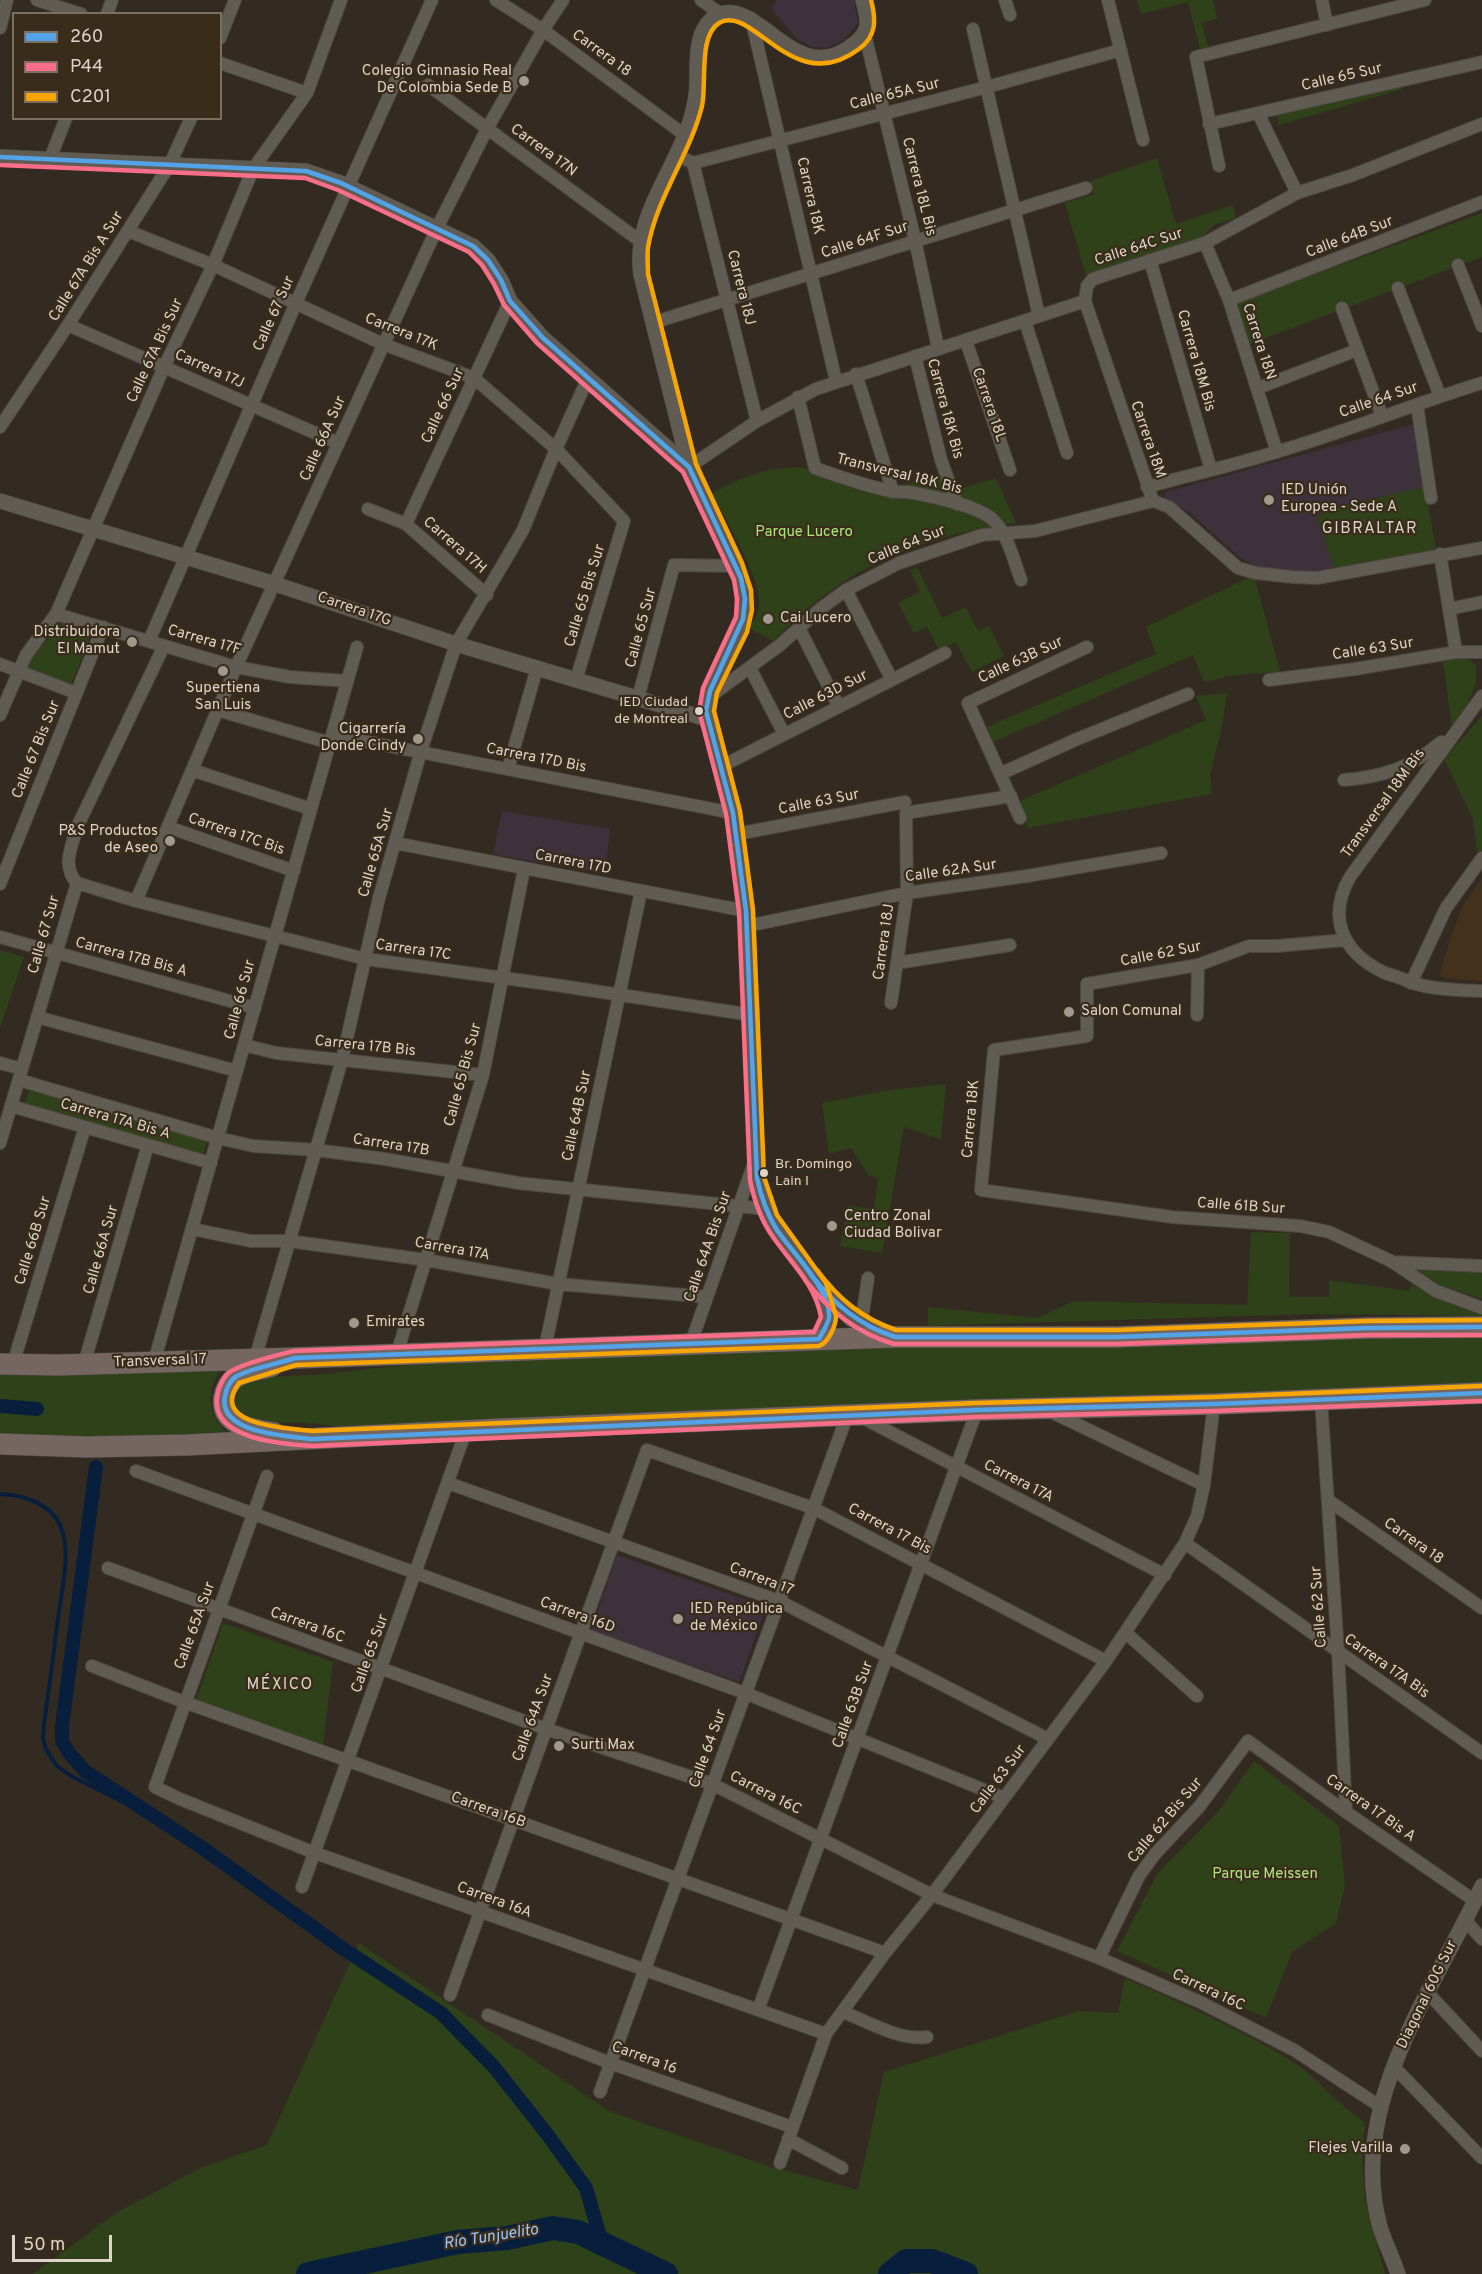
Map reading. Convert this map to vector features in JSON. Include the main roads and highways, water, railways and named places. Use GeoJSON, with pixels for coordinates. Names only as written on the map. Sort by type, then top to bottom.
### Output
{"type":"FeatureCollection","features":[{"type":"Feature","properties":{"kind":"highway","name":"Transversal 17"},"geometry":{"type":"LineString","coordinates":[[6,1364],[295,1358],[895,1336],[1116,1336],[1368,1328],[1482,1327]]}},
{"type":"Feature","properties":{"kind":"highway"},"geometry":{"type":"LineString","coordinates":[[295,1358],[236,1377],[225,1396],[226,1412],[230,1418],[243,1426],[312,1439]]}},
{"type":"Feature","properties":{"kind":"highway"},"geometry":{"type":"LineString","coordinates":[[0,1444],[87,1447],[977,1410],[1479,1398]]}},
{"type":"Feature","properties":{"kind":"waterway"},"geometry":{"type":"LineString","coordinates":[[0,1406],[37,1409]]}},
{"type":"Feature","properties":{"kind":"waterway"},"geometry":{"type":"LineString","coordinates":[[96,1467],[62,1726],[62,1741],[69,1753],[85,1771],[201,1847],[342,1948],[441,2013],[494,2067],[586,2188],[602,2244]]}},
{"type":"Feature","properties":{"kind":"waterway"},"geometry":{"type":"LineString","coordinates":[[0,1494],[18,1496],[43,1506],[56,1519],[64,1538],[65,1572],[44,1723],[43,1739],[46,1749],[56,1765],[71,1776],[165,1823]]}},
{"type":"Feature","properties":{"kind":"waterway","name":"Río Tunjuelito"},"geometry":{"type":"LineString","coordinates":[[308,2274],[458,2242],[507,2238],[553,2228],[578,2232],[666,2274]]}},
{"type":"Feature","properties":{"kind":"waterway","name":"Río Tunjuelito"},"geometry":{"type":"LineString","coordinates":[[890,2274],[906,2261],[932,2261],[966,2274]]}},
{"type":"Feature","properties":{"kind":"place","name":"Colegio Gimnasio Real De Colombia Sede B"},"geometry":{"type":"Point","coordinates":[524,81]}},
{"type":"Feature","properties":{"kind":"place","name":"IED Unión Europea - Sede A"},"geometry":{"type":"Point","coordinates":[1269,500]}},
{"type":"Feature","properties":{"kind":"place","name":"Cai Lucero"},"geometry":{"type":"Point","coordinates":[768,619]}},
{"type":"Feature","properties":{"kind":"place","name":"Distribuidora El Mamut"},"geometry":{"type":"Point","coordinates":[132,642]}},
{"type":"Feature","properties":{"kind":"place","name":"Supertiena San Luis"},"geometry":{"type":"Point","coordinates":[223,671]}},
{"type":"Feature","properties":{"kind":"place","name":"IED Ciudad de Montreal"},"geometry":{"type":"Point","coordinates":[699,711]}},
{"type":"Feature","properties":{"kind":"place","name":"Cigarrería Donde Cindy"},"geometry":{"type":"Point","coordinates":[418,739]}},
{"type":"Feature","properties":{"kind":"place","name":"P&S Productos de Aseo"},"geometry":{"type":"Point","coordinates":[170,841]}},
{"type":"Feature","properties":{"kind":"place","name":"Salon Comunal"},"geometry":{"type":"Point","coordinates":[1069,1012]}},
{"type":"Feature","properties":{"kind":"place","name":"Br. Domingo Lain I"},"geometry":{"type":"Point","coordinates":[764,1173]}},
{"type":"Feature","properties":{"kind":"place","name":"Centro Zonal Ciudad Bolivar"},"geometry":{"type":"Point","coordinates":[832,1226]}},
{"type":"Feature","properties":{"kind":"place","name":"Emirates"},"geometry":{"type":"Point","coordinates":[354,1323]}},
{"type":"Feature","properties":{"kind":"place","name":"IED República de México"},"geometry":{"type":"Point","coordinates":[678,1619]}},
{"type":"Feature","properties":{"kind":"place","name":"Surti Max"},"geometry":{"type":"Point","coordinates":[559,1746]}},
{"type":"Feature","properties":{"kind":"place","name":"Flejes Varilla"},"geometry":{"type":"Point","coordinates":[1405,2149]}},
{"type":"Feature","properties":{"kind":"district","name":"GIBRALTAR"},"geometry":{"type":"Point","coordinates":[1370,530]}},
{"type":"Feature","properties":{"kind":"district","name":"MÉXICO"},"geometry":{"type":"Point","coordinates":[280,1686]}},
{"type":"Feature","properties":{"kind":"park label","name":"Parque Lucero"},"geometry":{"type":"Point","coordinates":[804,533]}},
{"type":"Feature","properties":{"kind":"park label","name":"Parque Meissen"},"geometry":{"type":"Point","coordinates":[1265,1875]}}]}
